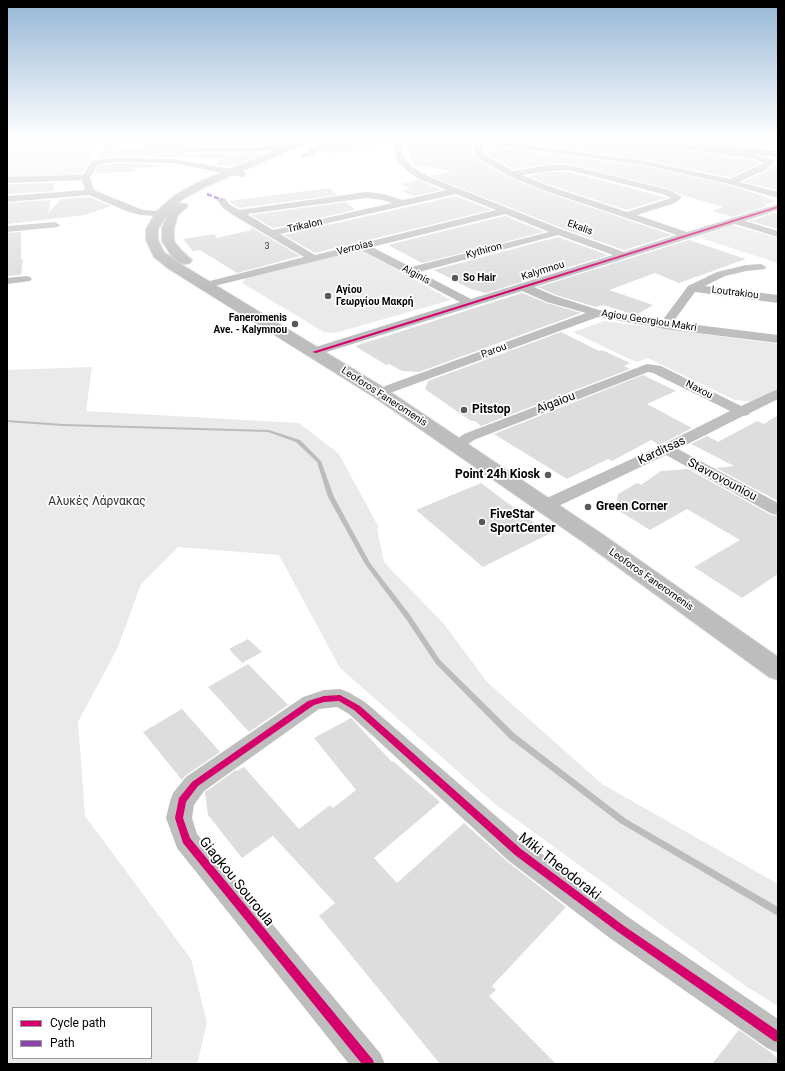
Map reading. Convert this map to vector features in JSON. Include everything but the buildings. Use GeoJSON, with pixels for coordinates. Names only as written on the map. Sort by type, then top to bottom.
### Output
{"type":"FeatureCollection","features":[{"type":"Feature","properties":{"kind":"main road"},"geometry":{"type":"LineString","coordinates":[[167,214],[209,189]]}},
{"type":"Feature","properties":{"kind":"main road","name":"Leoforos Faneromenis"},"geometry":{"type":"LineString","coordinates":[[167,214],[168,241],[177,254],[211,283],[321,350],[390,389],[550,502],[778,651]]}},
{"type":"Feature","properties":{"kind":"main road","name":"Leoforos Faneromenis"},"geometry":{"type":"LineString","coordinates":[[321,350],[380,393],[463,441]]}},
{"type":"Feature","properties":{"kind":"main road","name":"Leoforos Faneromenis"},"geometry":{"type":"LineString","coordinates":[[550,502],[594,539],[778,670]]}},
{"type":"Feature","properties":{"kind":"street","name":"Ekalis"},"geometry":{"type":"LineString","coordinates":[[451,189],[559,232],[625,256]]}},
{"type":"Feature","properties":{"kind":"street"},"geometry":{"type":"LineString","coordinates":[[552,189],[689,236]]}},
{"type":"Feature","properties":{"kind":"street"},"geometry":{"type":"LineString","coordinates":[[628,215],[672,201],[677,197],[654,189]]}},
{"type":"Feature","properties":{"kind":"street"},"geometry":{"type":"LineString","coordinates":[[756,189],[778,195]]}},
{"type":"Feature","properties":{"kind":"street","name":"Trikalon"},"geometry":{"type":"LineString","coordinates":[[271,233],[456,191]]}},
{"type":"Feature","properties":{"kind":"street"},"geometry":{"type":"LineString","coordinates":[[7,199],[90,192],[129,209],[144,213],[167,214]]}},
{"type":"Feature","properties":{"kind":"street"},"geometry":{"type":"LineString","coordinates":[[236,213],[366,195],[384,197],[403,204]]}},
{"type":"Feature","properties":{"kind":"street"},"geometry":{"type":"LineString","coordinates":[[222,200],[226,206],[236,213],[313,258]]}},
{"type":"Feature","properties":{"kind":"street","name":"Kalymnou"},"geometry":{"type":"LineString","coordinates":[[321,350],[778,207]]}},
{"type":"Feature","properties":{"kind":"street","name":"Verroias"},"geometry":{"type":"LineString","coordinates":[[211,283],[505,211]]}},
{"type":"Feature","properties":{"kind":"street"},"geometry":{"type":"LineString","coordinates":[[736,220],[778,234]]}},
{"type":"Feature","properties":{"kind":"street"},"geometry":{"type":"LineString","coordinates":[[7,229],[55,225]]}},
{"type":"Feature","properties":{"kind":"street","name":"Kythiron"},"geometry":{"type":"LineString","coordinates":[[410,271],[559,232]]}},
{"type":"Feature","properties":{"kind":"street","name":"Aiginis"},"geometry":{"type":"LineString","coordinates":[[362,246],[470,303]]}},
{"type":"Feature","properties":{"kind":"street"},"geometry":{"type":"LineString","coordinates":[[665,325],[692,288],[721,274],[746,268],[761,267]]}},
{"type":"Feature","properties":{"kind":"street"},"geometry":{"type":"LineString","coordinates":[[7,281],[26,279]]}},
{"type":"Feature","properties":{"kind":"street","name":"Agiou Georgiou Makri"},"geometry":{"type":"LineString","coordinates":[[524,287],[550,299],[598,313],[665,325],[778,339]]}},
{"type":"Feature","properties":{"kind":"street","name":"Loutrakiou"},"geometry":{"type":"LineString","coordinates":[[692,288],[778,299]]}},
{"type":"Feature","properties":{"kind":"street","name":"Parou"},"geometry":{"type":"LineString","coordinates":[[390,389],[598,313]]}},
{"type":"Feature","properties":{"kind":"street","name":"Aigaiou"},"geometry":{"type":"LineString","coordinates":[[463,441],[641,369],[656,369]]}},
{"type":"Feature","properties":{"kind":"street","name":"Naxou"},"geometry":{"type":"LineString","coordinates":[[656,369],[743,412]]}},
{"type":"Feature","properties":{"kind":"street","name":"Karditsas"},"geometry":{"type":"LineString","coordinates":[[550,502],[666,449],[743,412],[778,393]]}},
{"type":"Feature","properties":{"kind":"street","name":"Stavrovouniou"},"geometry":{"type":"LineString","coordinates":[[666,449],[778,510]]}},
{"type":"Feature","properties":{"kind":"street","name":"Miki Theodoraki"},"geometry":{"type":"LineString","coordinates":[[340,698],[357,708],[518,852],[621,929],[778,1037]]}},
{"type":"Feature","properties":{"kind":"street","name":"Giagkou Souroula"},"geometry":{"type":"LineString","coordinates":[[340,698],[324,699],[311,703],[195,784],[182,801],[179,818],[186,840],[369,1064]]}},
{"type":"Feature","properties":{"kind":"green space"},"geometry":{"type":"Polygon","coordinates":[[[732,225],[778,238],[778,263],[697,237],[732,225]]]}},
{"type":"Feature","properties":{"kind":"green space"},"geometry":{"type":"Polygon","coordinates":[[[361,250],[451,300],[335,333],[324,332],[242,283],[246,278],[361,250]]]}},
{"type":"Feature","properties":{"kind":"green space"},"geometry":{"type":"Polygon","coordinates":[[[605,321],[778,344],[778,388],[755,402],[735,400],[648,358],[636,362],[573,332],[605,321]]]}},
{"type":"Feature","properties":{"kind":"green space","name":"Αλυκές Λάρνακας"},"geometry":{"type":"Polygon","coordinates":[[[92,367],[86,411],[299,423],[339,454],[379,528],[377,529],[384,562],[444,624],[487,682],[602,784],[778,884],[778,1006],[747,987],[495,804],[340,668],[279,555],[178,547],[141,584],[118,647],[78,722],[85,816],[191,959],[207,1023],[197,1064],[7,1064],[7,370],[92,367]]]}},
{"type":"Feature","properties":{"kind":"waterway"},"geometry":{"type":"LineString","coordinates":[[7,421],[63,425],[269,431],[298,441],[319,461],[331,497],[368,564],[408,617],[438,662],[512,736],[623,821],[778,912]]}},
{"type":"Feature","properties":{"kind":"marked path"},"geometry":{"type":"LineString","coordinates":[[207,194],[222,200]]}},
{"type":"Feature","properties":{"kind":"cycle path"},"geometry":{"type":"LineString","coordinates":[[314,352],[778,207]]}},
{"type":"Feature","properties":{"kind":"cycle path"},"geometry":{"type":"LineString","coordinates":[[369,1064],[186,840],[179,818],[182,801],[195,784],[311,703],[324,699],[340,698],[357,708],[518,852],[621,929],[778,1037]]}},
{"type":"Feature","properties":{"kind":"place","name":"So Hair"},"geometry":{"type":"Point","coordinates":[455,278]}},
{"type":"Feature","properties":{"kind":"place","name":"Αγίου Γεωργίου Μακρή"},"geometry":{"type":"Point","coordinates":[328,296]}},
{"type":"Feature","properties":{"kind":"place","name":"Faneromenis Ave. - Kalymnou"},"geometry":{"type":"Point","coordinates":[295,324]}},
{"type":"Feature","properties":{"kind":"place","name":"Pitstop"},"geometry":{"type":"Point","coordinates":[464,410]}},
{"type":"Feature","properties":{"kind":"place","name":"Point 24h Kiosk"},"geometry":{"type":"Point","coordinates":[548,475]}},
{"type":"Feature","properties":{"kind":"place","name":"Green Corner"},"geometry":{"type":"Point","coordinates":[588,507]}},
{"type":"Feature","properties":{"kind":"place","name":"FiveStar SportCenter"},"geometry":{"type":"Point","coordinates":[482,522]}}]}
